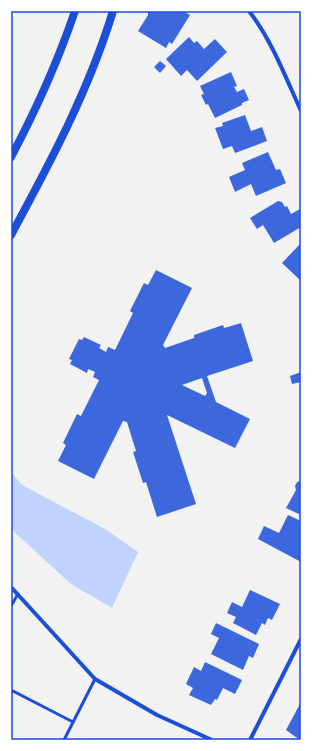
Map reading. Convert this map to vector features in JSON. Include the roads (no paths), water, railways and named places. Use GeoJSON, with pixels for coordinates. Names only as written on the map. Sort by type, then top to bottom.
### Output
{"type":"FeatureCollection","features":[{"type":"Feature","properties":{"kind":"main road"},"geometry":{"type":"LineString","coordinates":[[11,157],[37,105],[75,11]]}},
{"type":"Feature","properties":{"kind":"main road"},"geometry":{"type":"LineString","coordinates":[[11,235],[49,164],[73,114],[94,66],[113,11]]}},
{"type":"Feature","properties":{"kind":"street"},"geometry":{"type":"LineString","coordinates":[[249,11],[261,27],[272,46],[301,111]]}},
{"type":"Feature","properties":{"kind":"street"},"geometry":{"type":"LineString","coordinates":[[11,586],[95,679],[157,715],[212,740]]}},
{"type":"Feature","properties":{"kind":"street"},"geometry":{"type":"LineString","coordinates":[[250,740],[301,639]]}},
{"type":"Feature","properties":{"kind":"lane"},"geometry":{"type":"LineString","coordinates":[[11,606],[18,594]]}},
{"type":"Feature","properties":{"kind":"lane"},"geometry":{"type":"LineString","coordinates":[[64,740],[95,679]]}},
{"type":"Feature","properties":{"kind":"lane"},"geometry":{"type":"LineString","coordinates":[[11,690],[73,722]]}},
{"type":"Feature","properties":{"kind":"water"},"geometry":{"type":"Polygon","coordinates":[[[11,472],[22,485],[105,529],[138,552],[112,608],[71,584],[11,529],[11,472]]]}}]}
